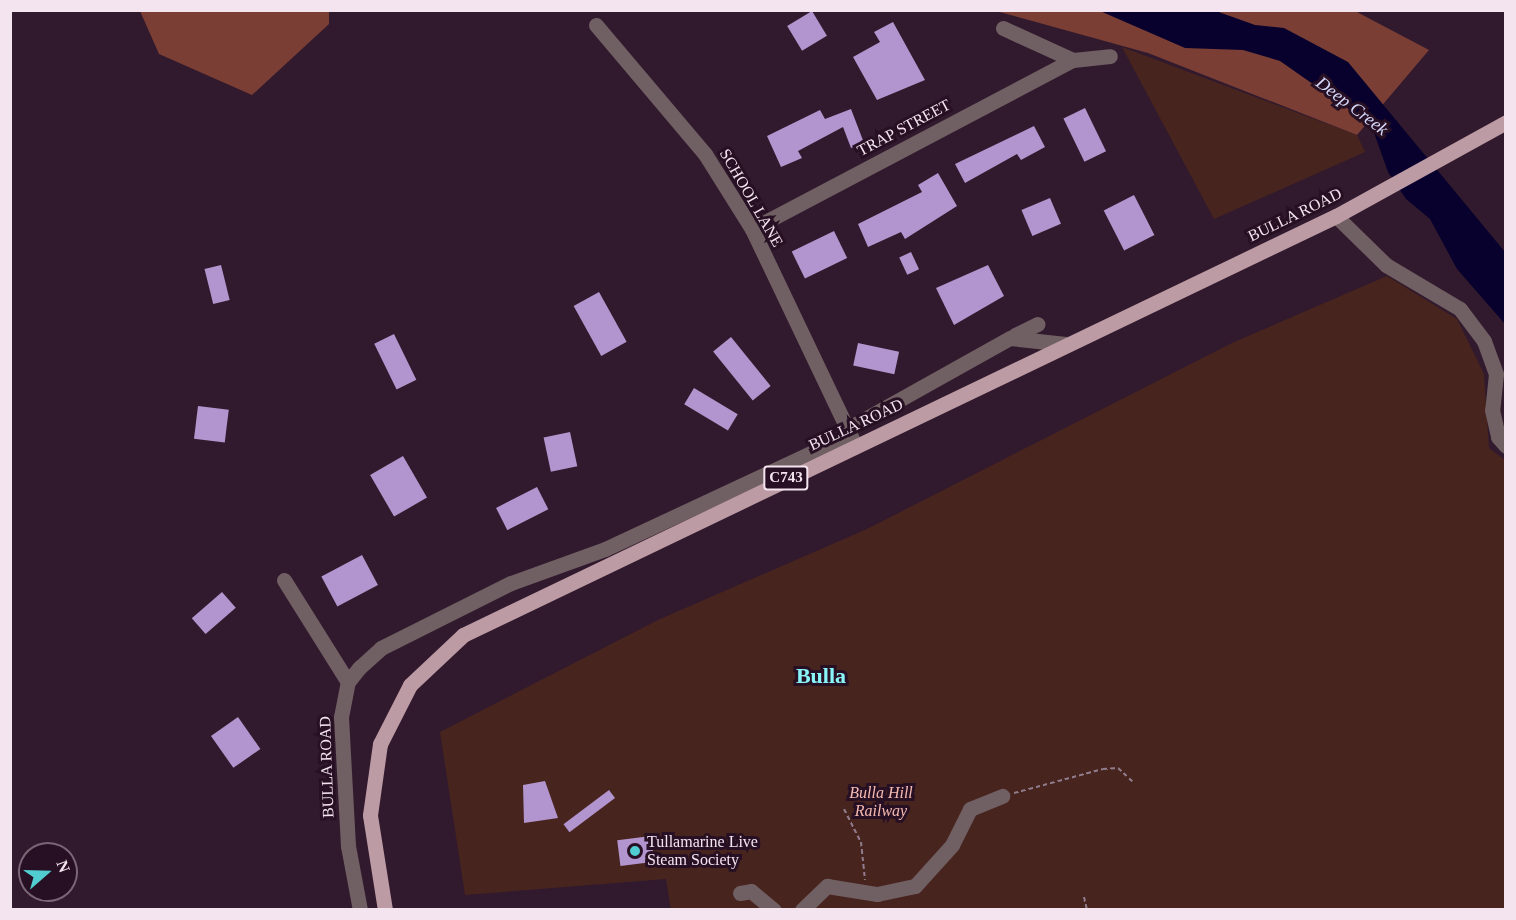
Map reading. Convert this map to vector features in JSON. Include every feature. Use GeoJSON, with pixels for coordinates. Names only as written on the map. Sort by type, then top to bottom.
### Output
{"type":"FeatureCollection","features":[{"type":"Feature","properties":{"kind":"main road","name":"BULLA ROAD"},"geometry":{"type":"LineString","coordinates":[[385,909],[373,856],[373,777],[393,714],[431,661],[501,612],[851,437],[1066,344],[1336,216],[1459,151],[1506,122]]}},
{"type":"Feature","properties":{"kind":"street","name":"SCHOOL LANE"},"geometry":{"type":"LineString","coordinates":[[596,25],[705,154],[752,229],[851,437]]}},
{"type":"Feature","properties":{"kind":"street"},"geometry":{"type":"LineString","coordinates":[[1003,28],[1035,40],[1073,60],[1110,56]]}},
{"type":"Feature","properties":{"kind":"street"},"geometry":{"type":"LineString","coordinates":[[1035,40],[1044,57],[1042,76]]}},
{"type":"Feature","properties":{"kind":"street","name":"TRAP STREET"},"geometry":{"type":"LineString","coordinates":[[752,229],[1073,60]]}},
{"type":"Feature","properties":{"kind":"street"},"geometry":{"type":"LineString","coordinates":[[1336,216],[1386,265],[1431,288],[1472,325],[1496,374],[1492,410],[1498,437],[1506,446]]}},
{"type":"Feature","properties":{"kind":"street"},"geometry":{"type":"LineString","coordinates":[[851,437],[1010,338],[1038,324]]}},
{"type":"Feature","properties":{"kind":"street"},"geometry":{"type":"LineString","coordinates":[[1010,338],[1066,344]]}},
{"type":"Feature","properties":{"kind":"street","name":"BULLA ROAD"},"geometry":{"type":"LineString","coordinates":[[360,909],[348,846],[341,717],[348,682],[381,648],[511,583],[605,549],[851,437]]}},
{"type":"Feature","properties":{"kind":"street"},"geometry":{"type":"LineString","coordinates":[[284,580],[348,682]]}},
{"type":"Feature","properties":{"kind":"street"},"geometry":{"type":"LineString","coordinates":[[802,909],[827,886],[901,892],[927,878],[952,845],[970,809],[1003,796]]}},
{"type":"Feature","properties":{"kind":"street"},"geometry":{"type":"LineString","coordinates":[[740,893],[751,891],[774,909]]}},
{"type":"Feature","properties":{"kind":"path"},"geometry":{"type":"LineString","coordinates":[[1003,796],[1102,769],[1118,768],[1134,783]]}},
{"type":"Feature","properties":{"kind":"path"},"geometry":{"type":"LineString","coordinates":[[844,809],[866,862],[858,889]]}},
{"type":"Feature","properties":{"kind":"path"},"geometry":{"type":"LineString","coordinates":[[1084,897],[1087,909]]}},
{"type":"Feature","properties":{"kind":"green space"},"geometry":{"type":"Polygon","coordinates":[[[1122,47],[1357,135],[1365,152],[1214,219],[1122,47]]]}},
{"type":"Feature","properties":{"kind":"green space","name":"Bulla Hill Railway"},"geometry":{"type":"Polygon","coordinates":[[[1387,276],[1457,319],[1484,374],[1489,448],[1506,461],[1505,909],[671,910],[666,879],[465,895],[440,732],[658,620],[867,529],[1232,343],[1387,276]]]}},
{"type":"Feature","properties":{"kind":"shaded area"},"geometry":{"type":"Polygon","coordinates":[[[140,11],[329,11],[329,24],[252,95],[159,54],[140,11]]]}},
{"type":"Feature","properties":{"kind":"shaded area"},"geometry":{"type":"Polygon","coordinates":[[[996,11],[1355,11],[1429,50],[1357,135],[1148,53],[996,11]]]}},
{"type":"Feature","properties":{"kind":"water","name":"Deep Creek"},"geometry":{"type":"Polygon","coordinates":[[[1100,11],[1216,11],[1255,25],[1284,28],[1348,62],[1505,252],[1505,324],[1457,269],[1430,219],[1406,199],[1388,172],[1373,130],[1350,110],[1280,61],[1243,50],[1185,48],[1100,11]]]}},
{"type":"Feature","properties":{"kind":"building"},"geometry":{"type":"Polygon","coordinates":[[[812,11],[827,36],[802,51],[787,26],[812,11]]]}},
{"type":"Feature","properties":{"kind":"building"},"geometry":{"type":"Polygon","coordinates":[[[893,22],[925,80],[877,100],[853,57],[880,42],[874,32],[893,22]]]}},
{"type":"Feature","properties":{"kind":"building"},"geometry":{"type":"Polygon","coordinates":[[[1085,108],[1106,151],[1084,162],[1063,119],[1085,108]]]}},
{"type":"Feature","properties":{"kind":"building"},"geometry":{"type":"Polygon","coordinates":[[[851,109],[864,143],[851,148],[843,127],[798,151],[802,158],[781,167],[767,136],[820,110],[825,119],[851,109]]]}},
{"type":"Feature","properties":{"kind":"building"},"geometry":{"type":"Polygon","coordinates":[[[1034,126],[1045,147],[1021,160],[1017,154],[965,183],[955,164],[1034,126]]]}},
{"type":"Feature","properties":{"kind":"building"},"geometry":{"type":"Polygon","coordinates":[[[938,173],[957,206],[905,239],[901,232],[868,247],[858,224],[922,192],[918,185],[938,173]]]}},
{"type":"Feature","properties":{"kind":"building"},"geometry":{"type":"Polygon","coordinates":[[[1134,195],[1154,235],[1124,251],[1104,210],[1134,195]]]}},
{"type":"Feature","properties":{"kind":"building"},"geometry":{"type":"Polygon","coordinates":[[[1050,198],[1061,224],[1032,236],[1021,210],[1050,198]]]}},
{"type":"Feature","properties":{"kind":"building"},"geometry":{"type":"Polygon","coordinates":[[[834,231],[847,258],[805,279],[792,252],[834,231]]]}},
{"type":"Feature","properties":{"kind":"building"},"geometry":{"type":"Polygon","coordinates":[[[911,252],[919,269],[907,275],[899,257],[911,252]]]}},
{"type":"Feature","properties":{"kind":"building"},"geometry":{"type":"Polygon","coordinates":[[[221,265],[230,300],[213,304],[205,269],[221,265]]]}},
{"type":"Feature","properties":{"kind":"building"},"geometry":{"type":"Polygon","coordinates":[[[988,265],[1004,296],[954,325],[936,288],[988,265]]]}},
{"type":"Feature","properties":{"kind":"building"},"geometry":{"type":"Polygon","coordinates":[[[599,292],[627,342],[601,356],[574,306],[599,292]]]}},
{"type":"Feature","properties":{"kind":"building"},"geometry":{"type":"Polygon","coordinates":[[[394,334],[416,380],[397,389],[374,344],[394,334]]]}},
{"type":"Feature","properties":{"kind":"building"},"geometry":{"type":"Polygon","coordinates":[[[731,337],[771,386],[753,400],[713,351],[731,337]]]}},
{"type":"Feature","properties":{"kind":"building"},"geometry":{"type":"Polygon","coordinates":[[[858,343],[899,352],[894,374],[853,365],[858,343]]]}},
{"type":"Feature","properties":{"kind":"building"},"geometry":{"type":"Polygon","coordinates":[[[694,388],[738,414],[728,431],[684,404],[694,388]]]}},
{"type":"Feature","properties":{"kind":"building"},"geometry":{"type":"Polygon","coordinates":[[[198,406],[229,410],[225,443],[194,439],[198,406]]]}},
{"type":"Feature","properties":{"kind":"building"},"geometry":{"type":"Polygon","coordinates":[[[570,432],[577,466],[551,472],[544,438],[570,432]]]}},
{"type":"Feature","properties":{"kind":"building"},"geometry":{"type":"Polygon","coordinates":[[[403,456],[427,498],[394,517],[370,475],[403,456]]]}},
{"type":"Feature","properties":{"kind":"building"},"geometry":{"type":"Polygon","coordinates":[[[537,487],[548,509],[507,530],[496,508],[537,487]]]}},
{"type":"Feature","properties":{"kind":"building"},"geometry":{"type":"Polygon","coordinates":[[[362,555],[378,585],[337,607],[321,577],[362,555]]]}},
{"type":"Feature","properties":{"kind":"building"},"geometry":{"type":"Polygon","coordinates":[[[222,592],[236,608],[206,634],[192,618],[222,592]]]}},
{"type":"Feature","properties":{"kind":"building"},"geometry":{"type":"Polygon","coordinates":[[[238,717],[260,749],[233,768],[211,736],[238,717]]]}},
{"type":"Feature","properties":{"kind":"building"},"geometry":{"type":"Polygon","coordinates":[[[545,781],[558,818],[524,823],[523,785],[545,781]]]}},
{"type":"Feature","properties":{"kind":"building"},"geometry":{"type":"Polygon","coordinates":[[[609,790],[615,798],[569,832],[563,824],[609,790]]]}},
{"type":"Feature","properties":{"kind":"building","name":"Tullamarine Live Steam Society"},"geometry":{"type":"Polygon","coordinates":[[[651,836],[654,862],[620,866],[617,840],[651,836]]]}},
{"type":"Feature","properties":{"kind":"place","name":"Tullamarine Live Steam Society"},"geometry":{"type":"Point","coordinates":[635,851]}},
{"type":"Feature","properties":{"kind":"district","name":"Bulla"},"geometry":{"type":"Point","coordinates":[821,676]}}]}
